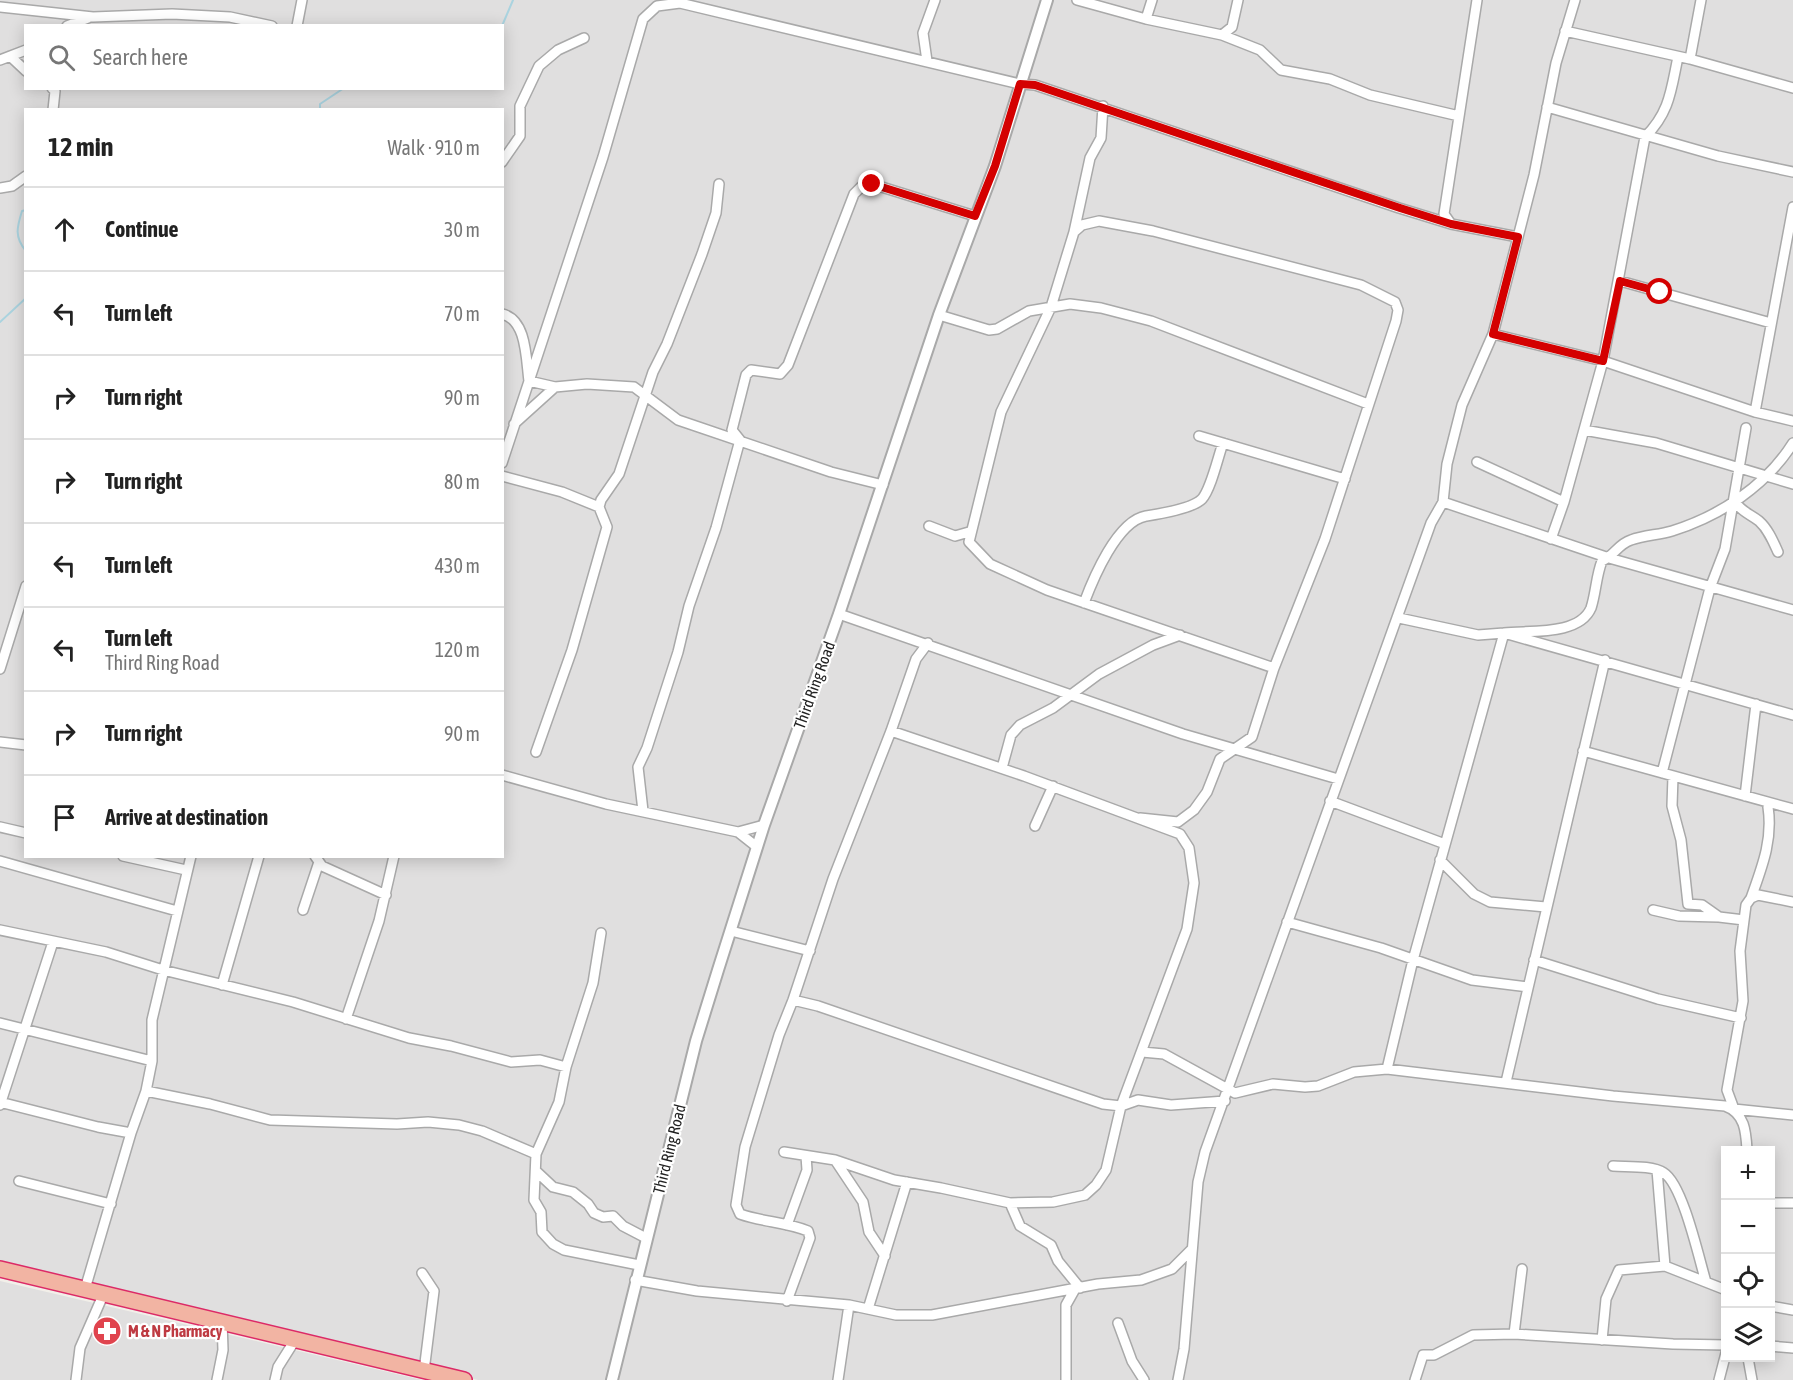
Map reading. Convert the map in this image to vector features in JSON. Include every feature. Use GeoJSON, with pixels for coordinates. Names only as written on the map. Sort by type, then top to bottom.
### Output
{"type":"FeatureCollection","features":[{"type":"Feature","properties":{"kind":"highway"},"geometry":{"type":"LineString","coordinates":[[0,1269],[464,1380]]}},
{"type":"Feature","properties":{"kind":"street"},"geometry":{"type":"LineString","coordinates":[[297,24],[302,0]]}},
{"type":"Feature","properties":{"kind":"street"},"geometry":{"type":"LineString","coordinates":[[927,61],[923,33],[935,0]]}},
{"type":"Feature","properties":{"kind":"street","name":"Third Ring Road"},"geometry":{"type":"LineString","coordinates":[[612,1380],[696,1041],[764,825],[839,614],[939,315],[995,166],[1047,0]]}},
{"type":"Feature","properties":{"kind":"street"},"geometry":{"type":"LineString","coordinates":[[1077,0],[1146,19],[1222,35],[1260,50],[1281,70],[1330,79],[1370,94],[1459,116]]}},
{"type":"Feature","properties":{"kind":"street"},"geometry":{"type":"LineString","coordinates":[[1146,19],[1152,0]]}},
{"type":"Feature","properties":{"kind":"street"},"geometry":{"type":"LineString","coordinates":[[1222,35],[1232,27],[1238,0]]}},
{"type":"Feature","properties":{"kind":"street"},"geometry":{"type":"LineString","coordinates":[[1451,224],[1444,214],[1477,0]]}},
{"type":"Feature","properties":{"kind":"street"},"geometry":{"type":"LineString","coordinates":[[1178,1380],[1184,1349],[1198,1182],[1205,1152],[1330,801],[1399,618],[1431,523],[1443,502],[1447,464],[1462,405],[1493,334],[1518,237],[1565,32],[1575,0]]}},
{"type":"Feature","properties":{"kind":"street"},"geometry":{"type":"LineString","coordinates":[[1690,59],[1701,0]]}},
{"type":"Feature","properties":{"kind":"street"},"geometry":{"type":"LineString","coordinates":[[504,456],[603,157],[643,20],[657,3],[680,3],[1020,84],[1035,85],[1451,224],[1518,237]]}},
{"type":"Feature","properties":{"kind":"street"},"geometry":{"type":"LineString","coordinates":[[0,7],[93,17],[172,14],[230,17],[263,24]]}},
{"type":"Feature","properties":{"kind":"street"},"geometry":{"type":"LineString","coordinates":[[73,24],[93,17]]}},
{"type":"Feature","properties":{"kind":"street"},"geometry":{"type":"LineString","coordinates":[[1565,32],[1690,59],[1793,88]]}},
{"type":"Feature","properties":{"kind":"street"},"geometry":{"type":"LineString","coordinates":[[504,159],[520,136],[520,106],[539,66],[558,50],[584,38]]}},
{"type":"Feature","properties":{"kind":"street"},"geometry":{"type":"LineString","coordinates":[[5,58],[24,51]]}},
{"type":"Feature","properties":{"kind":"street"},"geometry":{"type":"LineString","coordinates":[[1551,539],[1564,502],[1603,361],[1620,281],[1645,137],[1660,122],[1668,106],[1678,57]]}},
{"type":"Feature","properties":{"kind":"street"},"geometry":{"type":"LineString","coordinates":[[5,58],[24,70]]}},
{"type":"Feature","properties":{"kind":"street"},"geometry":{"type":"LineString","coordinates":[[53,108],[54,90]]}},
{"type":"Feature","properties":{"kind":"street"},"geometry":{"type":"LineString","coordinates":[[1102,106],[1101,138],[1090,158],[1074,232],[1051,307],[1001,412],[969,532],[969,542],[976,553],[990,564],[1047,591],[1180,634],[1274,668]]}},
{"type":"Feature","properties":{"kind":"street"},"geometry":{"type":"LineString","coordinates":[[1547,107],[1645,137],[1659,137],[1718,156],[1793,172]]}},
{"type":"Feature","properties":{"kind":"street"},"geometry":{"type":"LineString","coordinates":[[0,188],[12,186],[24,177]]}},
{"type":"Feature","properties":{"kind":"street"},"geometry":{"type":"LineString","coordinates":[[598,507],[619,474],[644,395],[667,344],[713,224],[720,199],[719,184]]}},
{"type":"Feature","properties":{"kind":"street"},"geometry":{"type":"LineString","coordinates":[[740,440],[732,430],[746,375],[751,370],[780,374],[788,365],[854,194],[861,187],[872,184],[975,216]]}},
{"type":"Feature","properties":{"kind":"street"},"geometry":{"type":"LineString","coordinates":[[1755,412],[1793,207]]}},
{"type":"Feature","properties":{"kind":"street"},"geometry":{"type":"LineString","coordinates":[[1074,232],[1082,225],[1099,221],[1171,235],[1362,285],[1395,302],[1398,310],[1345,479],[1274,668],[1252,737],[1220,759],[1207,792],[1194,810],[1178,822],[1140,818]]}},
{"type":"Feature","properties":{"kind":"street"},"geometry":{"type":"LineString","coordinates":[[1620,281],[1771,323]]}},
{"type":"Feature","properties":{"kind":"street"},"geometry":{"type":"LineString","coordinates":[[939,315],[989,330],[997,329],[1029,311],[1070,304],[1101,308],[1151,321],[1368,404]]}},
{"type":"Feature","properties":{"kind":"street"},"geometry":{"type":"LineString","coordinates":[[504,315],[517,323],[529,381]]}},
{"type":"Feature","properties":{"kind":"street"},"geometry":{"type":"LineString","coordinates":[[1493,334],[1603,361],[1755,412],[1793,421]]}},
{"type":"Feature","properties":{"kind":"street"},"geometry":{"type":"LineString","coordinates":[[529,381],[555,387],[622,385],[634,387],[678,420],[831,472],[883,485]]}},
{"type":"Feature","properties":{"kind":"street"},"geometry":{"type":"LineString","coordinates":[[514,424],[555,387]]}},
{"type":"Feature","properties":{"kind":"street"},"geometry":{"type":"LineString","coordinates":[[1662,773],[1710,588],[1725,549],[1735,502],[1738,466],[1746,428]]}},
{"type":"Feature","properties":{"kind":"street"},"geometry":{"type":"LineString","coordinates":[[1584,430],[1656,443],[1793,484]]}},
{"type":"Feature","properties":{"kind":"street"},"geometry":{"type":"LineString","coordinates":[[1199,436],[1345,479]]}},
{"type":"Feature","properties":{"kind":"street"},"geometry":{"type":"LineString","coordinates":[[643,811],[638,767],[647,748],[678,652],[692,596],[716,528],[740,440]]}},
{"type":"Feature","properties":{"kind":"street"},"geometry":{"type":"LineString","coordinates":[[1084,603],[1093,578],[1115,539],[1123,531],[1140,518],[1155,517],[1195,503],[1204,496],[1223,443]]}},
{"type":"Feature","properties":{"kind":"street"},"geometry":{"type":"LineString","coordinates":[[1399,618],[1478,635],[1568,627],[1583,621],[1591,607],[1602,561],[1610,558],[1622,544],[1632,539],[1693,524],[1735,502],[1778,467],[1793,443]]}},
{"type":"Feature","properties":{"kind":"street"},"geometry":{"type":"LineString","coordinates":[[1477,462],[1564,502]]}},
{"type":"Feature","properties":{"kind":"street"},"geometry":{"type":"LineString","coordinates":[[504,477],[562,492],[598,507],[607,528],[572,650],[537,752]]}},
{"type":"Feature","properties":{"kind":"street"},"geometry":{"type":"LineString","coordinates":[[1443,502],[1610,558],[1793,610]]}},
{"type":"Feature","properties":{"kind":"street"},"geometry":{"type":"LineString","coordinates":[[1735,502],[1741,511],[1760,522],[1772,537],[1778,552]]}},
{"type":"Feature","properties":{"kind":"street"},"geometry":{"type":"LineString","coordinates":[[929,526],[955,536],[969,532]]}},
{"type":"Feature","properties":{"kind":"street"},"geometry":{"type":"LineString","coordinates":[[0,665],[24,592]]}},
{"type":"Feature","properties":{"kind":"street"},"geometry":{"type":"LineString","coordinates":[[839,614],[1072,693],[1183,734],[1338,779]]}},
{"type":"Feature","properties":{"kind":"street"},"geometry":{"type":"LineString","coordinates":[[1153,626],[1153,645]]}},
{"type":"Feature","properties":{"kind":"street"},"geometry":{"type":"LineString","coordinates":[[1504,633],[1793,715]]}},
{"type":"Feature","properties":{"kind":"street"},"geometry":{"type":"LineString","coordinates":[[1387,1069],[1444,843],[1504,633]]}},
{"type":"Feature","properties":{"kind":"street"},"geometry":{"type":"LineString","coordinates":[[1002,768],[1011,735],[1020,725],[1053,708],[1099,674],[1153,645],[1180,634]]}},
{"type":"Feature","properties":{"kind":"street"},"geometry":{"type":"LineString","coordinates":[[912,638],[916,659]]}},
{"type":"Feature","properties":{"kind":"street"},"geometry":{"type":"LineString","coordinates":[[787,1301],[810,1239],[808,1231],[740,1214],[736,1205],[745,1147],[763,1082],[810,951],[832,879],[891,731],[916,659],[928,643]]}},
{"type":"Feature","properties":{"kind":"street"},"geometry":{"type":"LineString","coordinates":[[1506,1082],[1605,660]]}},
{"type":"Feature","properties":{"kind":"street"},"geometry":{"type":"LineString","coordinates":[[1744,796],[1756,704]]}},
{"type":"Feature","properties":{"kind":"street"},"geometry":{"type":"LineString","coordinates":[[784,1152],[835,1160],[907,1182],[1010,1203],[1053,1202],[1085,1195],[1106,1170],[1121,1106],[1187,929],[1194,883],[1189,848],[1180,834],[1053,786],[891,731]]}},
{"type":"Feature","properties":{"kind":"street"},"geometry":{"type":"LineString","coordinates":[[1252,737],[1261,757]]}},
{"type":"Feature","properties":{"kind":"street"},"geometry":{"type":"LineString","coordinates":[[0,742],[24,745]]}},
{"type":"Feature","properties":{"kind":"street"},"geometry":{"type":"LineString","coordinates":[[1583,751],[1793,809]]}},
{"type":"Feature","properties":{"kind":"street"},"geometry":{"type":"LineString","coordinates":[[504,776],[606,804],[738,832],[758,847]]}},
{"type":"Feature","properties":{"kind":"street"},"geometry":{"type":"LineString","coordinates":[[1673,776],[1672,806],[1681,840],[1688,904],[1701,904],[1719,917]]}},
{"type":"Feature","properties":{"kind":"street"},"geometry":{"type":"LineString","coordinates":[[1035,826],[1053,786]]}},
{"type":"Feature","properties":{"kind":"street"},"geometry":{"type":"LineString","coordinates":[[1330,801],[1444,843]]}},
{"type":"Feature","properties":{"kind":"street"},"geometry":{"type":"LineString","coordinates":[[1747,1146],[1746,1127],[1734,1109],[1727,1090],[1743,1001],[1740,951],[1746,905],[1751,898],[1766,856],[1771,828],[1768,807]]}},
{"type":"Feature","properties":{"kind":"street"},"geometry":{"type":"LineString","coordinates":[[738,832],[764,825]]}},
{"type":"Feature","properties":{"kind":"street"},"geometry":{"type":"LineString","coordinates":[[0,827],[24,833]]}},
{"type":"Feature","properties":{"kind":"street"},"geometry":{"type":"LineString","coordinates":[[132,858],[186,870]]}},
{"type":"Feature","properties":{"kind":"street"},"geometry":{"type":"LineString","coordinates":[[85,1288],[146,1091],[152,1061],[152,1020],[189,858]]}},
{"type":"Feature","properties":{"kind":"street"},"geometry":{"type":"LineString","coordinates":[[222,985],[258,858]]}},
{"type":"Feature","properties":{"kind":"street"},"geometry":{"type":"LineString","coordinates":[[346,1019],[386,895],[394,858]]}},
{"type":"Feature","properties":{"kind":"street"},"geometry":{"type":"LineString","coordinates":[[317,859],[322,866],[386,895]]}},
{"type":"Feature","properties":{"kind":"street"},"geometry":{"type":"LineString","coordinates":[[303,910],[317,859]]}},
{"type":"Feature","properties":{"kind":"street"},"geometry":{"type":"LineString","coordinates":[[1440,860],[1474,894],[1490,902],[1546,907]]}},
{"type":"Feature","properties":{"kind":"street"},"geometry":{"type":"LineString","coordinates":[[0,861],[177,911]]}},
{"type":"Feature","properties":{"kind":"street"},"geometry":{"type":"LineString","coordinates":[[1751,898],[1758,895],[1792,901]]}},
{"type":"Feature","properties":{"kind":"street"},"geometry":{"type":"LineString","coordinates":[[1653,910],[1679,916],[1744,920]]}},
{"type":"Feature","properties":{"kind":"street"},"geometry":{"type":"LineString","coordinates":[[1287,922],[1381,948],[1472,980],[1528,987]]}},
{"type":"Feature","properties":{"kind":"street"},"geometry":{"type":"LineString","coordinates":[[0,930],[106,952],[163,970],[292,1002],[409,1038],[451,1046],[511,1062],[540,1060],[566,1067]]}},
{"type":"Feature","properties":{"kind":"street"},"geometry":{"type":"LineString","coordinates":[[731,931],[810,951]]}},
{"type":"Feature","properties":{"kind":"street"},"geometry":{"type":"LineString","coordinates":[[601,933],[593,983],[566,1067],[560,1102],[536,1154],[534,1200],[541,1212],[542,1232],[553,1244],[564,1250],[639,1265]]}},
{"type":"Feature","properties":{"kind":"street"},"geometry":{"type":"LineString","coordinates":[[53,942],[0,1103],[132,1133]]}},
{"type":"Feature","properties":{"kind":"street"},"geometry":{"type":"LineString","coordinates":[[1534,960],[1658,999],[1741,1018]]}},
{"type":"Feature","properties":{"kind":"street"},"geometry":{"type":"LineString","coordinates":[[793,1000],[818,1006],[1103,1104],[1121,1106],[1138,1100],[1171,1106],[1245,1092],[1273,1084],[1318,1086],[1354,1072],[1387,1069],[1613,1096],[1710,1103],[1734,1109],[1793,1115]]}},
{"type":"Feature","properties":{"kind":"street"},"geometry":{"type":"LineString","coordinates":[[0,1023],[152,1061]]}},
{"type":"Feature","properties":{"kind":"street"},"geometry":{"type":"LineString","coordinates":[[1142,1052],[1164,1054],[1226,1096]]}},
{"type":"Feature","properties":{"kind":"street"},"geometry":{"type":"LineString","coordinates":[[146,1091],[210,1104],[270,1120],[397,1124],[428,1122],[459,1125],[482,1131],[536,1154]]}},
{"type":"Feature","properties":{"kind":"street"},"geometry":{"type":"LineString","coordinates":[[787,1225],[807,1170],[806,1156]]}},
{"type":"Feature","properties":{"kind":"street"},"geometry":{"type":"LineString","coordinates":[[835,1160],[863,1203],[869,1232],[885,1256]]}},
{"type":"Feature","properties":{"kind":"street"},"geometry":{"type":"LineString","coordinates":[[1613,1166],[1657,1170],[1669,1177],[1685,1209],[1706,1282]]}},
{"type":"Feature","properties":{"kind":"street"},"geometry":{"type":"LineString","coordinates":[[1657,1170],[1665,1266]]}},
{"type":"Feature","properties":{"kind":"street"},"geometry":{"type":"LineString","coordinates":[[537,1172],[553,1187],[573,1192],[588,1204],[594,1213],[603,1217],[614,1216],[623,1226],[646,1238]]}},
{"type":"Feature","properties":{"kind":"street"},"geometry":{"type":"LineString","coordinates":[[19,1182],[111,1204]]}},
{"type":"Feature","properties":{"kind":"street"},"geometry":{"type":"LineString","coordinates":[[868,1309],[907,1182]]}},
{"type":"Feature","properties":{"kind":"street"},"geometry":{"type":"LineString","coordinates":[[1010,1203],[1020,1226],[1051,1245],[1058,1261],[1077,1289]]}},
{"type":"Feature","properties":{"kind":"street"},"geometry":{"type":"LineString","coordinates":[[1775,1203],[1793,1203]]}},
{"type":"Feature","properties":{"kind":"street"},"geometry":{"type":"LineString","coordinates":[[635,1280],[697,1291],[849,1305],[896,1315],[932,1315],[1077,1289],[1126,1283],[1172,1269],[1192,1250]]}},
{"type":"Feature","properties":{"kind":"street"},"geometry":{"type":"LineString","coordinates":[[1602,1340],[1606,1299],[1619,1269],[1665,1266],[1721,1288]]}},
{"type":"Feature","properties":{"kind":"street"},"geometry":{"type":"LineString","coordinates":[[1172,1269],[1189,1275]]}},
{"type":"Feature","properties":{"kind":"street"},"geometry":{"type":"LineString","coordinates":[[1514,1334],[1522,1269]]}},
{"type":"Feature","properties":{"kind":"street"},"geometry":{"type":"LineString","coordinates":[[422,1273],[434,1291],[424,1371]]}},
{"type":"Feature","properties":{"kind":"street"},"geometry":{"type":"LineString","coordinates":[[1066,1305],[1077,1289]]}},
{"type":"Feature","properties":{"kind":"street"},"geometry":{"type":"LineString","coordinates":[[76,1380],[81,1348],[104,1293]]}},
{"type":"Feature","properties":{"kind":"street"},"geometry":{"type":"LineString","coordinates":[[1058,1293],[1066,1305],[1066,1380]]}},
{"type":"Feature","properties":{"kind":"street"},"geometry":{"type":"LineString","coordinates":[[838,1380],[849,1305]]}},
{"type":"Feature","properties":{"kind":"street"},"geometry":{"type":"LineString","coordinates":[[1775,1307],[1793,1310]]}},
{"type":"Feature","properties":{"kind":"street"},"geometry":{"type":"LineString","coordinates":[[217,1380],[224,1350],[222,1321]]}},
{"type":"Feature","properties":{"kind":"street"},"geometry":{"type":"LineString","coordinates":[[1118,1323],[1132,1361],[1144,1380]]}},
{"type":"Feature","properties":{"kind":"street"},"geometry":{"type":"LineString","coordinates":[[1414,1380],[1423,1355],[1434,1355],[1473,1335],[1514,1334],[1721,1345]]}},
{"type":"Feature","properties":{"kind":"street"},"geometry":{"type":"LineString","coordinates":[[275,1380],[278,1367],[296,1340]]}},
{"type":"Feature","properties":{"kind":"street"},"geometry":{"type":"LineString","coordinates":[[1775,1346],[1793,1347]]}},
{"type":"Feature","properties":{"kind":"street"},"geometry":{"type":"LineString","coordinates":[[1719,1380],[1723,1362]]}},
{"type":"Feature","properties":{"kind":"street"},"geometry":{"type":"LineString","coordinates":[[1749,1362],[1752,1380]]}},
{"type":"Feature","properties":{"kind":"shaded area"},"geometry":{"type":"Polygon","coordinates":[[[0,0],[1793,0],[1793,1380],[478,1380],[0,1268],[0,0]]]}},
{"type":"Feature","properties":{"kind":"shaded area"},"geometry":{"type":"Polygon","coordinates":[[[0,1281],[422,1380],[0,1380],[0,1281]]]}},
{"type":"Feature","properties":{"kind":"waterway"},"geometry":{"type":"LineString","coordinates":[[503,24],[513,0]]}},
{"type":"Feature","properties":{"kind":"waterway"},"geometry":{"type":"LineString","coordinates":[[320,108],[320,104],[341,90]]}},
{"type":"Feature","properties":{"kind":"waterway"},"geometry":{"type":"LineString","coordinates":[[24,210],[18,232],[24,248]]}},
{"type":"Feature","properties":{"kind":"waterway"},"geometry":{"type":"LineString","coordinates":[[0,322],[24,300]]}},
{"type":"Feature","properties":{"kind":"place","name":"M & N Pharmacy"},"geometry":{"type":"Point","coordinates":[107,1331]}},
{"type":"Feature","properties":{"kind":"route"},"geometry":{"type":"LineString","coordinates":[[872,184],[975,216],[995,166],[1020,84],[1035,85],[1400,208],[1451,224],[1518,237],[1493,334],[1603,361],[1620,281],[1660,292]]}}]}
